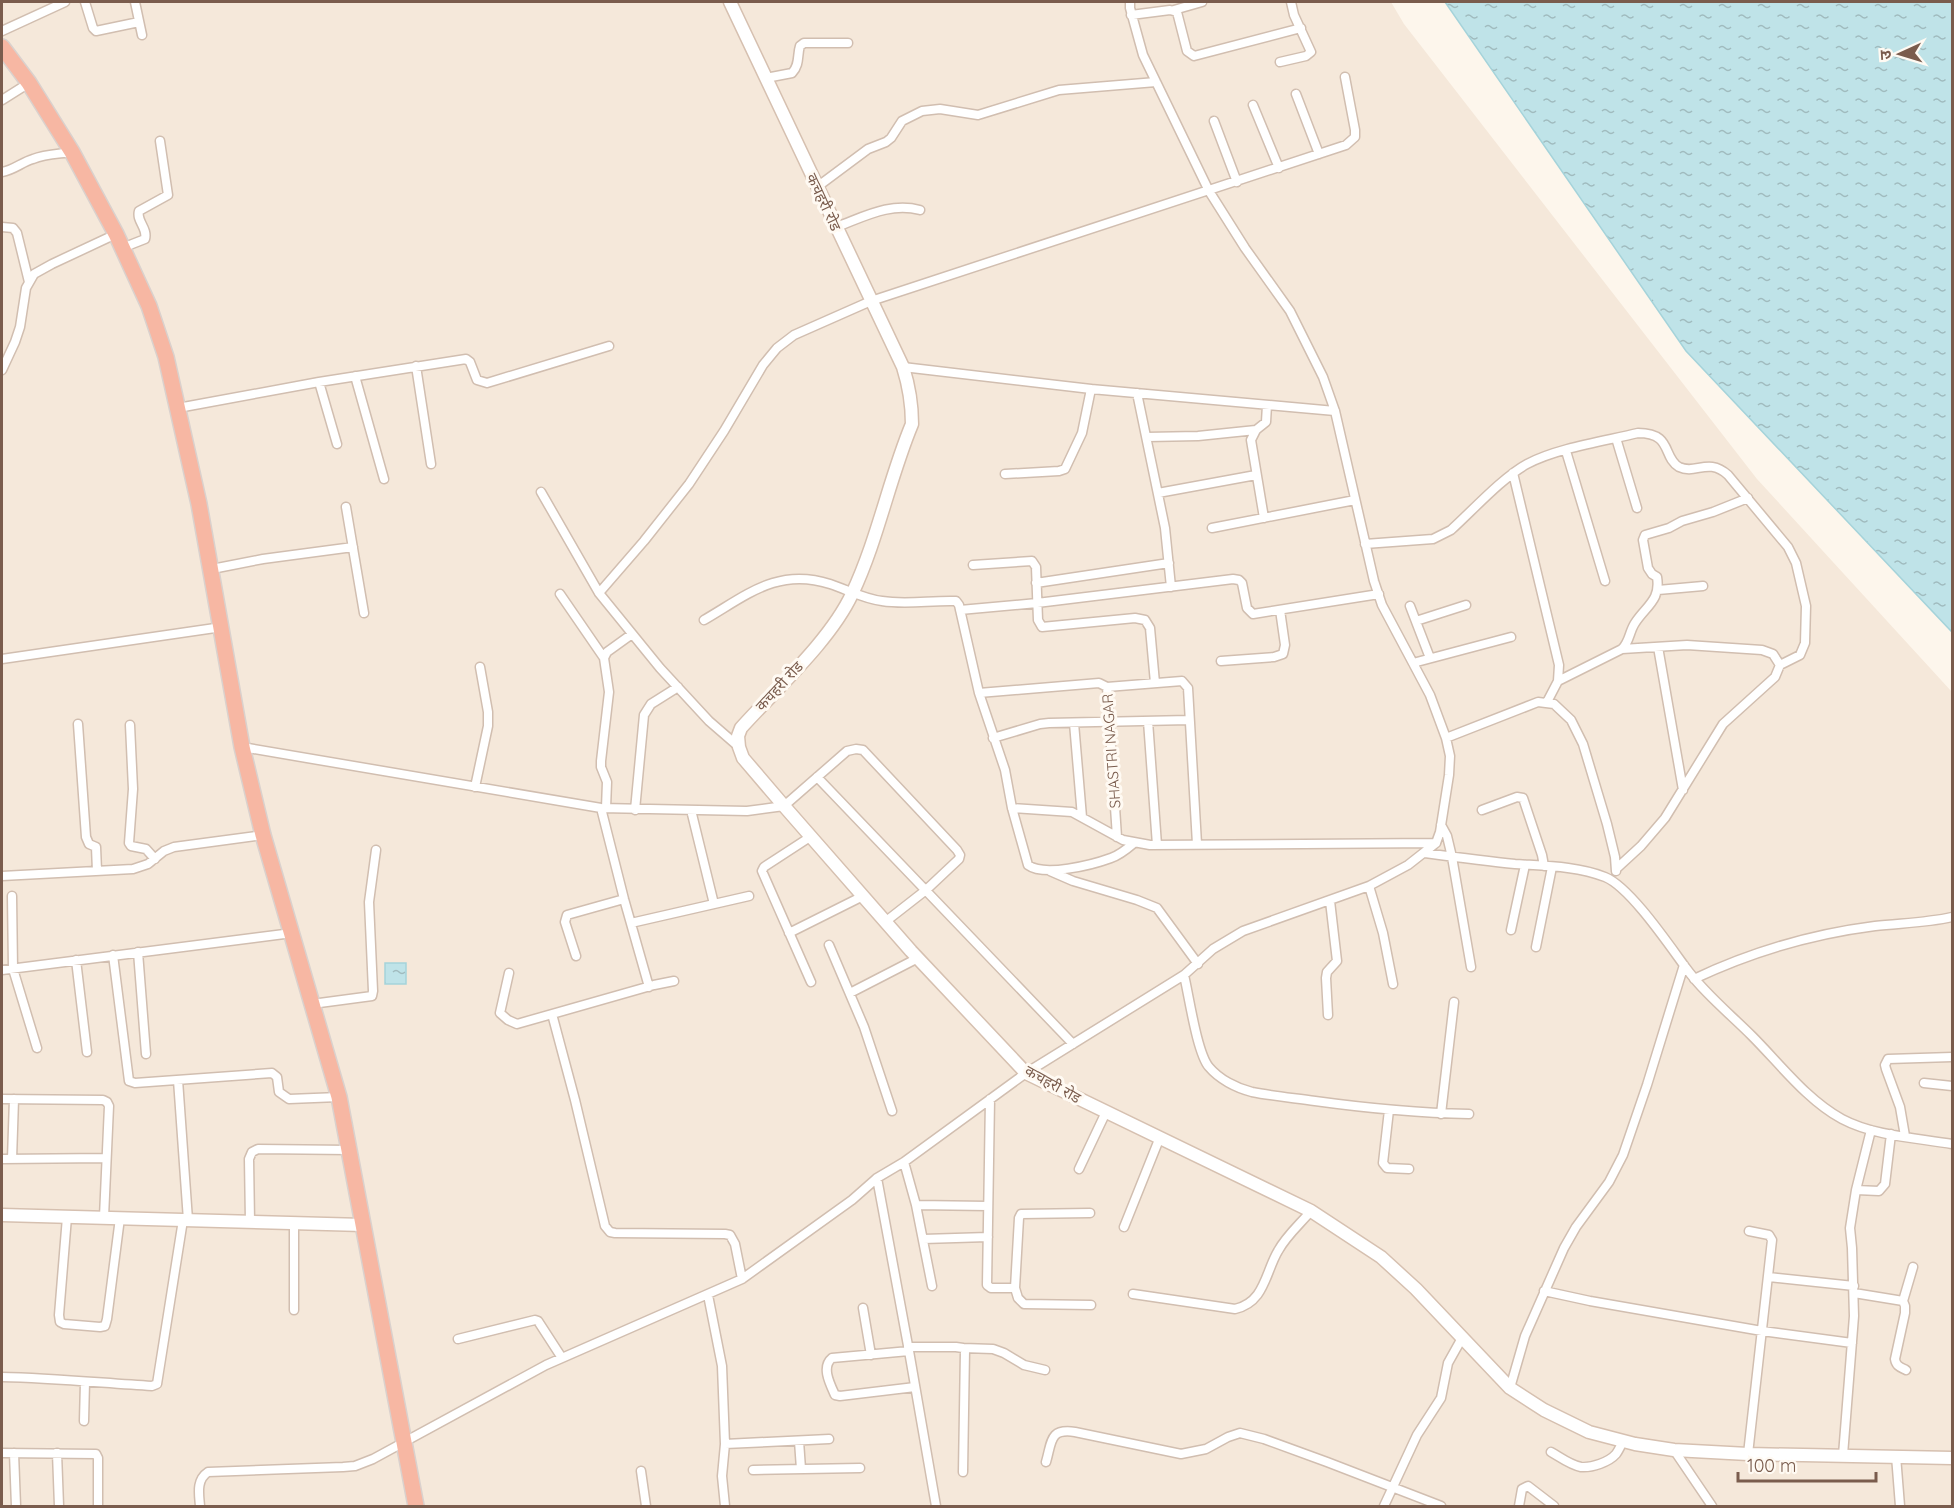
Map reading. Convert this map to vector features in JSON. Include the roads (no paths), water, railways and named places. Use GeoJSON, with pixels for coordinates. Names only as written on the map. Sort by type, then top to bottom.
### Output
{"type":"FeatureCollection","features":[{"type":"Feature","properties":{"kind":"highway"},"geometry":{"type":"LineString","coordinates":[[2,47],[29,83],[72,152],[119,241],[149,306],[166,357],[212,568],[242,747],[263,836],[339,1097],[416,1506]]}},
{"type":"Feature","properties":{"kind":"main road","name":"कचहरी रोड"},"geometry":{"type":"LineString","coordinates":[[730,2],[903,367],[910,390],[912,424],[852,593],[819,643],[741,728],[738,736],[739,747],[744,758],[810,837],[885,922],[1026,1073],[1311,1211],[1381,1257],[1416,1289],[1510,1388],[1553,1415],[1599,1436],[1674,1450],[1748,1454],[1953,1458]]}},
{"type":"Feature","properties":{"kind":"main road"},"geometry":{"type":"LineString","coordinates":[[2,1215],[363,1225]]}},
{"type":"Feature","properties":{"kind":"street"},"geometry":{"type":"LineString","coordinates":[[2,31],[65,2]]}},
{"type":"Feature","properties":{"kind":"street"},"geometry":{"type":"LineString","coordinates":[[85,2],[96,31],[139,22]]}},
{"type":"Feature","properties":{"kind":"street"},"geometry":{"type":"LineString","coordinates":[[135,2],[142,35]]}},
{"type":"Feature","properties":{"kind":"street"},"geometry":{"type":"LineString","coordinates":[[200,1506],[199,1482],[201,1477],[208,1472],[355,1466],[373,1460],[546,1365],[742,1279],[1026,1073],[1184,975],[1213,949],[1244,931],[1369,886],[1391,875],[1436,843],[1449,775],[1450,756],[1446,738],[1430,695],[1382,605],[1365,544],[1335,411],[1323,376],[1290,312],[1209,191],[1143,55],[1131,15],[1130,2]]}},
{"type":"Feature","properties":{"kind":"street"},"geometry":{"type":"LineString","coordinates":[[1131,15],[1174,10],[1202,2]]}},
{"type":"Feature","properties":{"kind":"street"},"geometry":{"type":"LineString","coordinates":[[1280,62],[1310,54],[1310,47],[1291,2]]}},
{"type":"Feature","properties":{"kind":"street"},"geometry":{"type":"LineString","coordinates":[[1174,10],[1179,15],[1187,51],[1194,56],[1301,28]]}},
{"type":"Feature","properties":{"kind":"street"},"geometry":{"type":"LineString","coordinates":[[766,78],[792,73],[798,64],[800,46],[804,44],[848,43]]}},
{"type":"Feature","properties":{"kind":"street"},"geometry":{"type":"LineString","coordinates":[[599,593],[689,484],[763,365],[777,348],[794,335],[871,301],[1346,145],[1355,136],[1345,77]]}},
{"type":"Feature","properties":{"kind":"street"},"geometry":{"type":"LineString","coordinates":[[817,187],[868,149],[886,142],[902,121],[922,111],[940,109],[978,115],[1059,90],[1156,82]]}},
{"type":"Feature","properties":{"kind":"street"},"geometry":{"type":"LineString","coordinates":[[2,100],[29,83]]}},
{"type":"Feature","properties":{"kind":"street"},"geometry":{"type":"LineString","coordinates":[[1296,94],[1319,154]]}},
{"type":"Feature","properties":{"kind":"street"},"geometry":{"type":"LineString","coordinates":[[1253,105],[1279,168]]}},
{"type":"Feature","properties":{"kind":"street"},"geometry":{"type":"LineString","coordinates":[[1214,121],[1236,182]]}},
{"type":"Feature","properties":{"kind":"street"},"geometry":{"type":"LineString","coordinates":[[2,370],[20,327],[24,300],[34,274],[40,269],[119,241],[146,239],[146,233],[138,217],[139,211],[168,195],[160,141]]}},
{"type":"Feature","properties":{"kind":"street"},"geometry":{"type":"LineString","coordinates":[[2,172],[17,168],[33,159],[72,152]]}},
{"type":"Feature","properties":{"kind":"street"},"geometry":{"type":"LineString","coordinates":[[836,228],[884,209],[900,207],[920,210]]}},
{"type":"Feature","properties":{"kind":"street"},"geometry":{"type":"LineString","coordinates":[[2,227],[13,228],[17,233],[29,282]]}},
{"type":"Feature","properties":{"kind":"street"},"geometry":{"type":"LineString","coordinates":[[178,408],[319,382],[466,359],[470,362],[477,380],[487,383],[609,346]]}},
{"type":"Feature","properties":{"kind":"street"},"geometry":{"type":"LineString","coordinates":[[416,366],[431,465]]}},
{"type":"Feature","properties":{"kind":"street"},"geometry":{"type":"LineString","coordinates":[[903,367],[1137,393],[1335,411]]}},
{"type":"Feature","properties":{"kind":"street"},"geometry":{"type":"LineString","coordinates":[[355,376],[384,479]]}},
{"type":"Feature","properties":{"kind":"street"},"geometry":{"type":"LineString","coordinates":[[319,382],[337,444]]}},
{"type":"Feature","properties":{"kind":"street"},"geometry":{"type":"LineString","coordinates":[[1005,474],[1065,469],[1082,433],[1091,388]]}},
{"type":"Feature","properties":{"kind":"street"},"geometry":{"type":"LineString","coordinates":[[1137,393],[1165,528],[1172,587]]}},
{"type":"Feature","properties":{"kind":"street"},"geometry":{"type":"LineString","coordinates":[[1264,518],[1251,440],[1256,430],[1266,422],[1267,405]]}},
{"type":"Feature","properties":{"kind":"street"},"geometry":{"type":"LineString","coordinates":[[1146,437],[1198,436],[1256,430]]}},
{"type":"Feature","properties":{"kind":"street"},"geometry":{"type":"LineString","coordinates":[[1365,544],[1441,537],[1513,473],[1545,456],[1638,432],[1656,436],[1680,467],[1714,466],[1721,469],[1748,498],[1793,555],[1804,594],[1807,619],[1805,643],[1800,655],[1780,665],[1775,677],[1717,732],[1665,818],[1641,846],[1616,869]]}},
{"type":"Feature","properties":{"kind":"street"},"geometry":{"type":"LineString","coordinates":[[1616,438],[1637,508]]}},
{"type":"Feature","properties":{"kind":"street"},"geometry":{"type":"LineString","coordinates":[[1566,451],[1605,581]]}},
{"type":"Feature","properties":{"kind":"street"},"geometry":{"type":"LineString","coordinates":[[1513,473],[1559,665],[1558,681],[1547,702]]}},
{"type":"Feature","properties":{"kind":"street"},"geometry":{"type":"LineString","coordinates":[[1158,493],[1256,475]]}},
{"type":"Feature","properties":{"kind":"street"},"geometry":{"type":"LineString","coordinates":[[541,492],[599,593],[678,687],[721,733],[739,747]]}},
{"type":"Feature","properties":{"kind":"street"},"geometry":{"type":"LineString","coordinates":[[1622,649],[1629,640],[1635,624],[1654,600],[1658,590],[1657,577],[1648,568],[1643,540],[1645,535],[1748,498]]}},
{"type":"Feature","properties":{"kind":"street"},"geometry":{"type":"LineString","coordinates":[[1212,528],[1355,500]]}},
{"type":"Feature","properties":{"kind":"street"},"geometry":{"type":"LineString","coordinates":[[346,507],[364,613]]}},
{"type":"Feature","properties":{"kind":"street"},"geometry":{"type":"LineString","coordinates":[[212,568],[352,547]]}},
{"type":"Feature","properties":{"kind":"street"},"geometry":{"type":"LineString","coordinates":[[973,565],[1032,561],[1036,567],[1038,620],[1042,627],[1135,618],[1145,620],[1150,628],[1155,683]]}},
{"type":"Feature","properties":{"kind":"street"},"geometry":{"type":"LineString","coordinates":[[1036,582],[1169,563]]}},
{"type":"Feature","properties":{"kind":"street"},"geometry":{"type":"LineString","coordinates":[[704,620],[759,589],[786,579],[814,580],[852,593],[891,602],[956,601],[959,605],[979,693],[1007,778],[1012,808],[1028,865],[1033,869],[1064,869],[1111,858],[1134,843]]}},
{"type":"Feature","properties":{"kind":"street"},"geometry":{"type":"LineString","coordinates":[[960,610],[1239,580],[1244,588],[1247,608],[1250,612],[1259,614],[1379,594]]}},
{"type":"Feature","properties":{"kind":"street"},"geometry":{"type":"LineString","coordinates":[[1658,590],[1703,586]]}},
{"type":"Feature","properties":{"kind":"street"},"geometry":{"type":"LineString","coordinates":[[560,594],[604,658],[609,692],[601,760],[601,767],[607,782],[604,808],[624,899],[649,987]]}},
{"type":"Feature","properties":{"kind":"street"},"geometry":{"type":"LineString","coordinates":[[1416,621],[1466,605]]}},
{"type":"Feature","properties":{"kind":"street"},"geometry":{"type":"LineString","coordinates":[[1410,606],[1430,658]]}},
{"type":"Feature","properties":{"kind":"street"},"geometry":{"type":"LineString","coordinates":[[1221,661],[1274,657],[1283,654],[1286,645],[1280,610]]}},
{"type":"Feature","properties":{"kind":"street"},"geometry":{"type":"LineString","coordinates":[[2,659],[222,627]]}},
{"type":"Feature","properties":{"kind":"street"},"geometry":{"type":"LineString","coordinates":[[604,658],[607,652],[632,634]]}},
{"type":"Feature","properties":{"kind":"street"},"geometry":{"type":"LineString","coordinates":[[1413,663],[1511,637]]}},
{"type":"Feature","properties":{"kind":"street"},"geometry":{"type":"LineString","coordinates":[[1558,681],[1622,649],[1697,645],[1768,651],[1773,654],[1780,665]]}},
{"type":"Feature","properties":{"kind":"street"},"geometry":{"type":"LineString","coordinates":[[1658,647],[1683,790]]}},
{"type":"Feature","properties":{"kind":"street"},"geometry":{"type":"LineString","coordinates":[[475,787],[488,726],[488,712],[480,667]]}},
{"type":"Feature","properties":{"kind":"street"},"geometry":{"type":"LineString","coordinates":[[1107,687],[1182,681],[1188,688],[1197,844]]}},
{"type":"Feature","properties":{"kind":"street","name":"SHASTRI NAGAR"},"geometry":{"type":"LineString","coordinates":[[979,693],[1099,683],[1107,687],[1117,837]]}},
{"type":"Feature","properties":{"kind":"street"},"geometry":{"type":"LineString","coordinates":[[636,810],[644,715],[651,704],[678,687]]}},
{"type":"Feature","properties":{"kind":"street"},"geometry":{"type":"LineString","coordinates":[[1446,738],[1538,702],[1554,704],[1564,712],[1578,731],[1607,824],[1615,857],[1615,883]]}},
{"type":"Feature","properties":{"kind":"street"},"geometry":{"type":"LineString","coordinates":[[993,738],[1040,724],[1190,720]]}},
{"type":"Feature","properties":{"kind":"street"},"geometry":{"type":"LineString","coordinates":[[1148,721],[1157,845]]}},
{"type":"Feature","properties":{"kind":"street"},"geometry":{"type":"LineString","coordinates":[[1074,723],[1082,817]]}},
{"type":"Feature","properties":{"kind":"street"},"geometry":{"type":"LineString","coordinates":[[78,724],[86,837],[89,844],[96,847],[97,871]]}},
{"type":"Feature","properties":{"kind":"street"},"geometry":{"type":"LineString","coordinates":[[130,725],[133,789],[129,843],[131,846],[146,849],[155,859]]}},
{"type":"Feature","properties":{"kind":"street"},"geometry":{"type":"LineString","coordinates":[[242,747],[604,808],[747,811],[784,806],[847,751],[863,750],[960,855],[959,859],[926,890],[885,922]]}},
{"type":"Feature","properties":{"kind":"street"},"geometry":{"type":"LineString","coordinates":[[817,777],[1073,1044]]}},
{"type":"Feature","properties":{"kind":"street"},"geometry":{"type":"LineString","coordinates":[[1482,810],[1517,797],[1523,798],[1542,855],[1548,866],[1536,946]]}},
{"type":"Feature","properties":{"kind":"street"},"geometry":{"type":"LineString","coordinates":[[1012,808],[1072,812],[1117,837],[1134,843],[1157,845],[1436,843]]}},
{"type":"Feature","properties":{"kind":"street"},"geometry":{"type":"LineString","coordinates":[[691,810],[714,904]]}},
{"type":"Feature","properties":{"kind":"street"},"geometry":{"type":"LineString","coordinates":[[1441,825],[1447,836],[1452,857],[1471,967]]}},
{"type":"Feature","properties":{"kind":"street"},"geometry":{"type":"LineString","coordinates":[[2,876],[133,869],[148,864],[164,851],[174,847],[263,836]]}},
{"type":"Feature","properties":{"kind":"street"},"geometry":{"type":"LineString","coordinates":[[810,837],[764,867],[762,871],[811,981]]}},
{"type":"Feature","properties":{"kind":"street"},"geometry":{"type":"LineString","coordinates":[[312,1004],[372,996],[374,991],[369,902],[376,850]]}},
{"type":"Feature","properties":{"kind":"street"},"geometry":{"type":"LineString","coordinates":[[1425,853],[1570,868],[1606,877],[1624,891],[1662,935],[1694,979],[1753,1036],[1803,1090],[1841,1119],[1871,1130],[1953,1144]]}},
{"type":"Feature","properties":{"kind":"street"},"geometry":{"type":"LineString","coordinates":[[1511,930],[1525,865]]}},
{"type":"Feature","properties":{"kind":"street"},"geometry":{"type":"LineString","coordinates":[[1047,870],[1073,881],[1157,908],[1198,963]]}},
{"type":"Feature","properties":{"kind":"street"},"geometry":{"type":"LineString","coordinates":[[1369,886],[1383,933],[1393,984]]}},
{"type":"Feature","properties":{"kind":"street"},"geometry":{"type":"LineString","coordinates":[[631,923],[749,896]]}},
{"type":"Feature","properties":{"kind":"street"},"geometry":{"type":"LineString","coordinates":[[789,933],[862,896]]}},
{"type":"Feature","properties":{"kind":"street"},"geometry":{"type":"LineString","coordinates":[[12,897],[13,969],[37,1048]]}},
{"type":"Feature","properties":{"kind":"street"},"geometry":{"type":"LineString","coordinates":[[576,956],[565,922],[567,915],[624,899]]}},
{"type":"Feature","properties":{"kind":"street"},"geometry":{"type":"LineString","coordinates":[[1328,1015],[1327,972],[1337,961],[1330,901]]}},
{"type":"Feature","properties":{"kind":"street"},"geometry":{"type":"LineString","coordinates":[[1694,979],[1728,962],[1816,937],[1875,926],[1929,923],[1953,917]]}},
{"type":"Feature","properties":{"kind":"street"},"geometry":{"type":"LineString","coordinates":[[2,970],[292,933]]}},
{"type":"Feature","properties":{"kind":"street"},"geometry":{"type":"LineString","coordinates":[[829,945],[864,1028],[892,1111]]}},
{"type":"Feature","properties":{"kind":"street"},"geometry":{"type":"LineString","coordinates":[[138,952],[146,1054]]}},
{"type":"Feature","properties":{"kind":"street"},"geometry":{"type":"LineString","coordinates":[[113,955],[129,1081],[135,1083],[272,1073],[277,1077],[279,1092],[288,1099],[339,1097]]}},
{"type":"Feature","properties":{"kind":"street"},"geometry":{"type":"LineString","coordinates":[[850,993],[918,958]]}},
{"type":"Feature","properties":{"kind":"street"},"geometry":{"type":"LineString","coordinates":[[76,960],[87,1052]]}},
{"type":"Feature","properties":{"kind":"street"},"geometry":{"type":"LineString","coordinates":[[1510,1388],[1525,1336],[1564,1248],[1576,1227],[1609,1182],[1623,1155],[1684,965]]}},
{"type":"Feature","properties":{"kind":"street"},"geometry":{"type":"LineString","coordinates":[[510,973],[500,1012],[517,1024],[675,981]]}},
{"type":"Feature","properties":{"kind":"street"},"geometry":{"type":"LineString","coordinates":[[1184,975],[1201,1050],[1207,1065],[1228,1082],[1250,1091],[1389,1110],[1469,1114]]}},
{"type":"Feature","properties":{"kind":"street"},"geometry":{"type":"LineString","coordinates":[[1441,1114],[1454,1002]]}},
{"type":"Feature","properties":{"kind":"street"},"geometry":{"type":"LineString","coordinates":[[552,1014],[605,1226],[610,1232],[615,1233],[730,1235],[735,1244],[742,1279]]}},
{"type":"Feature","properties":{"kind":"street"},"geometry":{"type":"LineString","coordinates":[[1905,1136],[1900,1107],[1886,1069],[1886,1062],[1888,1059],[1953,1057]]}},
{"type":"Feature","properties":{"kind":"street"},"geometry":{"type":"LineString","coordinates":[[2,1377],[152,1386],[157,1384],[185,1220],[178,1080]]}},
{"type":"Feature","properties":{"kind":"street"},"geometry":{"type":"LineString","coordinates":[[1924,1083],[1953,1086]]}},
{"type":"Feature","properties":{"kind":"street"},"geometry":{"type":"LineString","coordinates":[[2,1099],[106,1101],[109,1106],[104,1217]]}},
{"type":"Feature","properties":{"kind":"street"},"geometry":{"type":"LineString","coordinates":[[12,1159],[14,1099]]}},
{"type":"Feature","properties":{"kind":"street"},"geometry":{"type":"LineString","coordinates":[[990,1099],[987,1285],[991,1288],[1016,1288]]}},
{"type":"Feature","properties":{"kind":"street"},"geometry":{"type":"LineString","coordinates":[[1389,1110],[1383,1163],[1387,1168],[1409,1170]]}},
{"type":"Feature","properties":{"kind":"street"},"geometry":{"type":"LineString","coordinates":[[1079,1168],[1106,1112]]}},
{"type":"Feature","properties":{"kind":"street"},"geometry":{"type":"LineString","coordinates":[[1843,1455],[1854,1289],[1850,1228],[1856,1190],[1871,1130]]}},
{"type":"Feature","properties":{"kind":"street"},"geometry":{"type":"LineString","coordinates":[[1856,1190],[1879,1191],[1885,1184],[1891,1134]]}},
{"type":"Feature","properties":{"kind":"street"},"geometry":{"type":"LineString","coordinates":[[1124,1227],[1160,1137]]}},
{"type":"Feature","properties":{"kind":"street"},"geometry":{"type":"LineString","coordinates":[[250,1222],[249,1159],[252,1152],[258,1149],[350,1150]]}},
{"type":"Feature","properties":{"kind":"street"},"geometry":{"type":"LineString","coordinates":[[2,1159],[106,1158]]}},
{"type":"Feature","properties":{"kind":"street"},"geometry":{"type":"LineString","coordinates":[[904,1162],[916,1205],[932,1286]]}},
{"type":"Feature","properties":{"kind":"street"},"geometry":{"type":"LineString","coordinates":[[877,1179],[936,1506]]}},
{"type":"Feature","properties":{"kind":"street"},"geometry":{"type":"LineString","coordinates":[[916,1205],[988,1206]]}},
{"type":"Feature","properties":{"kind":"street"},"geometry":{"type":"LineString","coordinates":[[1133,1294],[1235,1309],[1243,1307],[1260,1293],[1279,1249],[1311,1211]]}},
{"type":"Feature","properties":{"kind":"street"},"geometry":{"type":"LineString","coordinates":[[1090,1213],[1021,1214],[1016,1288],[1018,1298],[1024,1304],[1091,1305]]}},
{"type":"Feature","properties":{"kind":"street"},"geometry":{"type":"LineString","coordinates":[[67,1217],[60,1322],[100,1327],[105,1326],[107,1320],[120,1218]]}},
{"type":"Feature","properties":{"kind":"street"},"geometry":{"type":"LineString","coordinates":[[294,1223],[294,1310]]}},
{"type":"Feature","properties":{"kind":"street"},"geometry":{"type":"LineString","coordinates":[[1748,1454],[1772,1238],[1769,1235],[1749,1231]]}},
{"type":"Feature","properties":{"kind":"street"},"geometry":{"type":"LineString","coordinates":[[923,1239],[988,1238]]}},
{"type":"Feature","properties":{"kind":"street"},"geometry":{"type":"LineString","coordinates":[[1906,1370],[1899,1367],[1894,1359],[1905,1313],[1903,1301],[1913,1267]]}},
{"type":"Feature","properties":{"kind":"street"},"geometry":{"type":"LineString","coordinates":[[1769,1277],[1854,1289],[1903,1301]]}},
{"type":"Feature","properties":{"kind":"street"},"geometry":{"type":"LineString","coordinates":[[1544,1291],[1762,1331],[1852,1343]]}},
{"type":"Feature","properties":{"kind":"street"},"geometry":{"type":"LineString","coordinates":[[708,1295],[722,1366],[725,1444],[722,1476],[725,1506]]}},
{"type":"Feature","properties":{"kind":"street"},"geometry":{"type":"LineString","coordinates":[[863,1308],[870,1355]]}},
{"type":"Feature","properties":{"kind":"street"},"geometry":{"type":"LineString","coordinates":[[458,1340],[535,1320],[538,1321],[562,1358]]}},
{"type":"Feature","properties":{"kind":"street"},"geometry":{"type":"LineString","coordinates":[[1384,1506],[1417,1436],[1441,1398],[1448,1363],[1462,1338]]}},
{"type":"Feature","properties":{"kind":"street"},"geometry":{"type":"LineString","coordinates":[[963,1348],[963,1472]]}},
{"type":"Feature","properties":{"kind":"street"},"geometry":{"type":"LineString","coordinates":[[915,1387],[835,1395],[825,1368],[828,1360],[832,1358],[909,1349],[963,1348],[993,1350],[1004,1353],[1024,1365],[1045,1370]]}},
{"type":"Feature","properties":{"kind":"street"},"geometry":{"type":"LineString","coordinates":[[84,1421],[85,1382]]}},
{"type":"Feature","properties":{"kind":"street"},"geometry":{"type":"LineString","coordinates":[[1046,1462],[1054,1435],[1058,1432],[1075,1432],[1181,1454],[1206,1449],[1228,1437],[1240,1434],[1264,1439],[1441,1506]]}},
{"type":"Feature","properties":{"kind":"street"},"geometry":{"type":"LineString","coordinates":[[725,1444],[829,1439]]}},
{"type":"Feature","properties":{"kind":"street"},"geometry":{"type":"LineString","coordinates":[[799,1441],[801,1469]]}},
{"type":"Feature","properties":{"kind":"street"},"geometry":{"type":"LineString","coordinates":[[1551,1452],[1581,1467],[1592,1466],[1612,1458],[1618,1453],[1623,1441]]}},
{"type":"Feature","properties":{"kind":"street"},"geometry":{"type":"LineString","coordinates":[[1674,1450],[1712,1506]]}},
{"type":"Feature","properties":{"kind":"street"},"geometry":{"type":"LineString","coordinates":[[2,1453],[96,1454],[98,1458],[98,1506]]}},
{"type":"Feature","properties":{"kind":"street"},"geometry":{"type":"LineString","coordinates":[[14,1453],[16,1506]]}},
{"type":"Feature","properties":{"kind":"street"},"geometry":{"type":"LineString","coordinates":[[57,1453],[59,1506]]}},
{"type":"Feature","properties":{"kind":"street"},"geometry":{"type":"LineString","coordinates":[[1896,1456],[1900,1506]]}},
{"type":"Feature","properties":{"kind":"street"},"geometry":{"type":"LineString","coordinates":[[753,1470],[860,1468]]}},
{"type":"Feature","properties":{"kind":"street"},"geometry":{"type":"LineString","coordinates":[[641,1471],[646,1506]]}},
{"type":"Feature","properties":{"kind":"street"},"geometry":{"type":"LineString","coordinates":[[1519,1506],[1522,1489],[1528,1486],[1554,1506]]}},
{"type":"Feature","properties":{"kind":"water"},"geometry":{"type":"Polygon","coordinates":[[[1445,2],[1952,2],[1952,632],[1686,351],[1445,2]]]}},
{"type":"Feature","properties":{"kind":"water"},"geometry":{"type":"Polygon","coordinates":[[[385,963],[406,963],[406,984],[385,984],[385,963]]]}}]}
